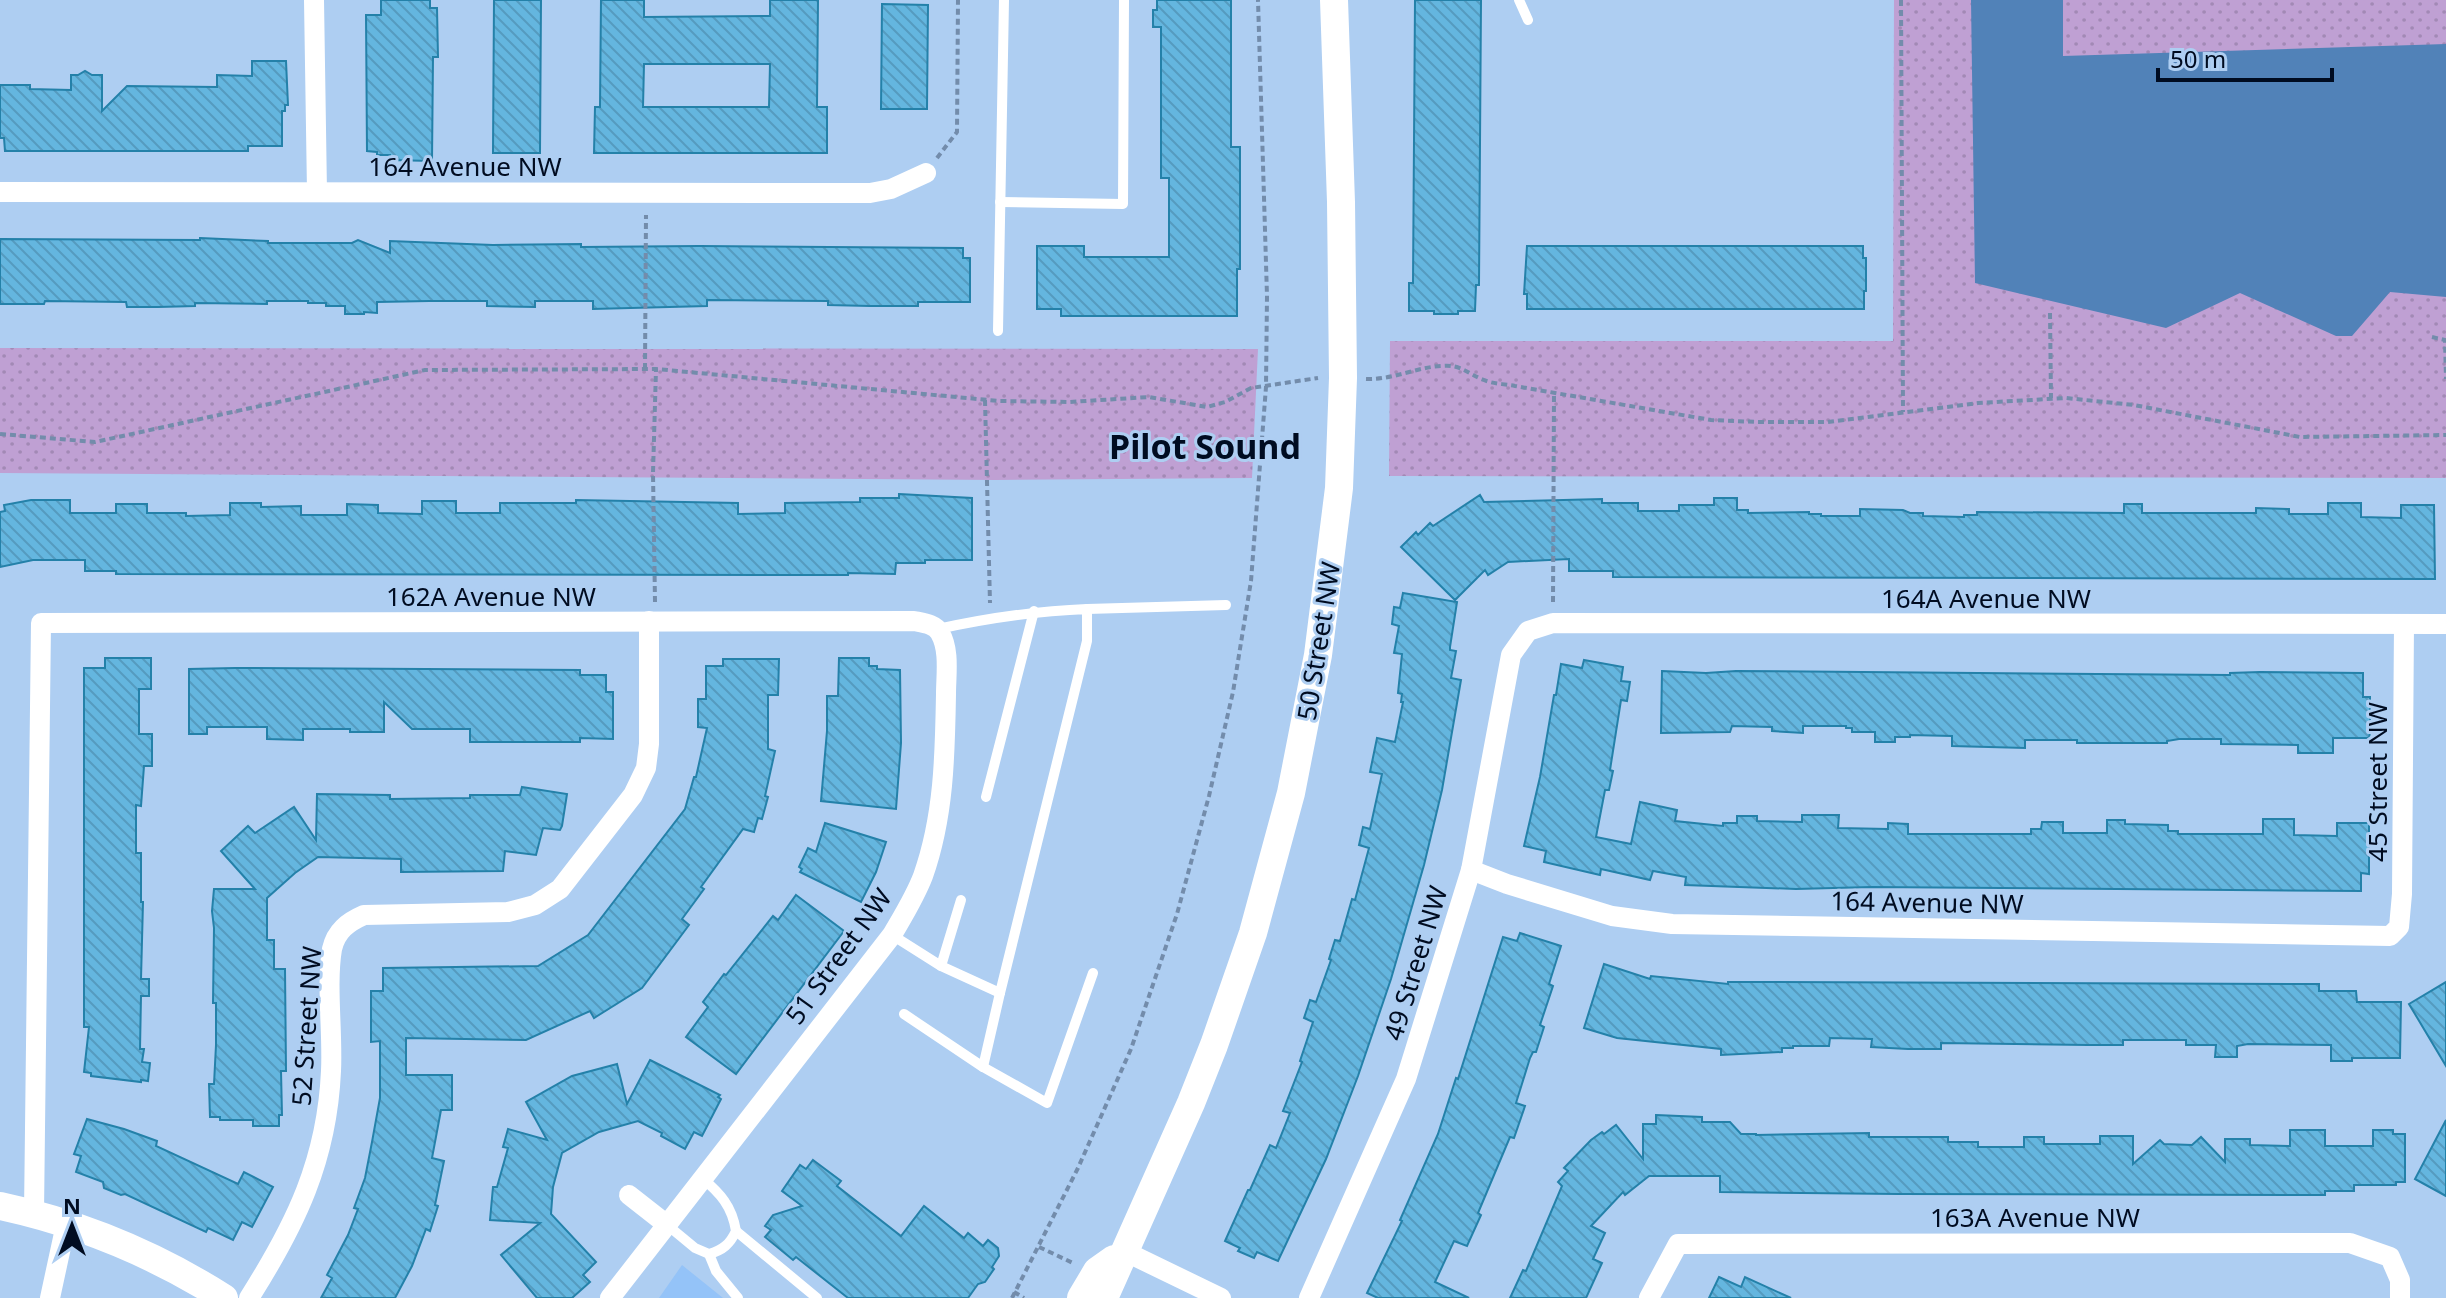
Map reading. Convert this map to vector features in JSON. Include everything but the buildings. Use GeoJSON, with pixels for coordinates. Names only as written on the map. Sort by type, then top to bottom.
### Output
{"type":"FeatureCollection","features":[{"type":"Feature","properties":{"kind":"main road","name":"50 Street NW"},"geometry":{"type":"LineString","coordinates":[[1104,1298],[1191,1103],[1253,933],[1291,793],[1318,655],[1339,488],[1343,378],[1334,0]]}},
{"type":"Feature","properties":{"kind":"main road"},"geometry":{"type":"LineString","coordinates":[[0,1206],[66,1224],[151,1258],[224,1298]]}},
{"type":"Feature","properties":{"kind":"main road","name":"50 Street NW"},"geometry":{"type":"LineString","coordinates":[[1081,1298],[1097,1271],[1124,1251]]}},
{"type":"Feature","properties":{"kind":"street"},"geometry":{"type":"LineString","coordinates":[[314,0],[317,192]]}},
{"type":"Feature","properties":{"kind":"street","name":"164 Avenue NW"},"geometry":{"type":"LineString","coordinates":[[0,192],[870,193],[891,189],[926,173]]}},
{"type":"Feature","properties":{"kind":"street","name":"52 Street NW"},"geometry":{"type":"LineString","coordinates":[[249,1298],[293,1224],[316,1163],[330,1091],[331,964],[336,937],[352,920],[364,915],[508,912],[535,905],[560,889],[633,795],[646,768],[652,621]]}},
{"type":"Feature","properties":{"kind":"street","name":"162A Avenue NW"},"geometry":{"type":"LineString","coordinates":[[34,1213],[41,623],[914,621],[928,623],[938,629]]}},
{"type":"Feature","properties":{"kind":"street","name":"164A Avenue NW"},"geometry":{"type":"LineString","coordinates":[[1528,631],[1553,623],[2446,624]]}},
{"type":"Feature","properties":{"kind":"street","name":"45 Street NW"},"geometry":{"type":"LineString","coordinates":[[2390,936],[2399,927],[2402,894],[2404,624]]}},
{"type":"Feature","properties":{"kind":"street","name":"51 Street NW"},"geometry":{"type":"LineString","coordinates":[[610,1298],[892,935],[923,876],[938,816],[945,736],[946,665],[938,629]]}},
{"type":"Feature","properties":{"kind":"street","name":"49 Street NW"},"geometry":{"type":"LineString","coordinates":[[1309,1298],[1406,1079],[1471,870],[1511,655],[1528,631]]}},
{"type":"Feature","properties":{"kind":"street","name":"164 Avenue NW"},"geometry":{"type":"LineString","coordinates":[[1471,870],[1612,916],[1672,924],[2390,936]]}},
{"type":"Feature","properties":{"kind":"street"},"geometry":{"type":"LineString","coordinates":[[629,1195],[666,1224]]}},
{"type":"Feature","properties":{"kind":"street"},"geometry":{"type":"LineString","coordinates":[[50,1298],[66,1224]]}},
{"type":"Feature","properties":{"kind":"street","name":"163A Avenue NW"},"geometry":{"type":"LineString","coordinates":[[1649,1298],[1678,1244],[2350,1243],[2390,1257],[2400,1280],[2400,1298]]}},
{"type":"Feature","properties":{"kind":"street"},"geometry":{"type":"LineString","coordinates":[[1124,1251],[1221,1298]]}},
{"type":"Feature","properties":{"kind":"lane"},"geometry":{"type":"LineString","coordinates":[[998,331],[1004,0]]}},
{"type":"Feature","properties":{"kind":"lane"},"geometry":{"type":"LineString","coordinates":[[1000,202],[1123,204],[1124,0]]}},
{"type":"Feature","properties":{"kind":"lane"},"geometry":{"type":"LineString","coordinates":[[1519,0],[1528,20]]}},
{"type":"Feature","properties":{"kind":"lane"},"geometry":{"type":"LineString","coordinates":[[938,629],[1034,611],[1226,605]]}},
{"type":"Feature","properties":{"kind":"lane"},"geometry":{"type":"LineString","coordinates":[[983,1067],[1087,641],[1087,609]]}},
{"type":"Feature","properties":{"kind":"lane"},"geometry":{"type":"LineString","coordinates":[[986,797],[1034,611]]}},
{"type":"Feature","properties":{"kind":"lane"},"geometry":{"type":"LineString","coordinates":[[941,966],[961,900]]}},
{"type":"Feature","properties":{"kind":"lane"},"geometry":{"type":"LineString","coordinates":[[892,935],[941,966],[1000,993]]}},
{"type":"Feature","properties":{"kind":"lane"},"geometry":{"type":"LineString","coordinates":[[904,1014],[983,1067],[1047,1103],[1093,973]]}},
{"type":"Feature","properties":{"kind":"lane"},"geometry":{"type":"LineString","coordinates":[[702,1178],[720,1193],[730,1207],[736,1231],[817,1298]]}},
{"type":"Feature","properties":{"kind":"lane"},"geometry":{"type":"LineString","coordinates":[[666,1224],[695,1248],[709,1254],[716,1271],[738,1298]]}},
{"type":"Feature","properties":{"kind":"lane"},"geometry":{"type":"LineString","coordinates":[[709,1254],[726,1247],[736,1231]]}},
{"type":"Feature","properties":{"kind":"path"},"geometry":{"type":"LineString","coordinates":[[926,173],[957,132],[958,0]]}},
{"type":"Feature","properties":{"kind":"path"},"geometry":{"type":"LineString","coordinates":[[1024,1298],[1013,1295],[1078,1168],[1131,1049],[1177,914],[1233,692],[1251,581],[1266,387],[1267,296],[1258,0]]}},
{"type":"Feature","properties":{"kind":"path"},"geometry":{"type":"LineString","coordinates":[[1901,0],[1903,412]]}},
{"type":"Feature","properties":{"kind":"path"},"geometry":{"type":"LineString","coordinates":[[645,369],[646,193]]}},
{"type":"Feature","properties":{"kind":"path"},"geometry":{"type":"LineString","coordinates":[[2050,313],[2051,398]]}},
{"type":"Feature","properties":{"kind":"path"},"geometry":{"type":"LineString","coordinates":[[2432,337],[2445,340],[2446,379]]}},
{"type":"Feature","properties":{"kind":"path"},"geometry":{"type":"LineString","coordinates":[[1360,379],[1387,378],[1429,367],[1452,366],[1483,380],[1711,420],[1828,422],[2014,399],[2051,398],[2092,399],[2134,405],[2300,437],[2446,435]]}},
{"type":"Feature","properties":{"kind":"path"},"geometry":{"type":"LineString","coordinates":[[0,434],[95,442],[425,370],[656,369],[985,399],[1070,402],[1149,397],[1207,407],[1225,402],[1251,388],[1324,377]]}},
{"type":"Feature","properties":{"kind":"path"},"geometry":{"type":"LineString","coordinates":[[652,621],[656,369]]}},
{"type":"Feature","properties":{"kind":"path"},"geometry":{"type":"LineString","coordinates":[[1553,623],[1554,393]]}},
{"type":"Feature","properties":{"kind":"path"},"geometry":{"type":"LineString","coordinates":[[985,399],[990,618]]}},
{"type":"Feature","properties":{"kind":"path"},"geometry":{"type":"LineString","coordinates":[[1039,1247],[1074,1264],[1083,1264]]}},
{"type":"Feature","properties":{"kind":"shaded area"},"geometry":{"type":"Polygon","coordinates":[[[1894,0],[2446,0],[2446,478],[1389,476],[1390,341],[1893,341],[1894,0]]]}},
{"type":"Feature","properties":{"kind":"shaded area"},"geometry":{"type":"Polygon","coordinates":[[[1971,0],[2063,0],[2063,56],[2446,44],[2446,297],[2390,292],[2352,336],[2336,336],[2240,293],[2166,328],[1975,283],[1971,0]]]}},
{"type":"Feature","properties":{"kind":"shaded area"},"geometry":{"type":"Polygon","coordinates":[[[0,348],[1258,349],[1252,478],[996,480],[0,473],[0,348]]]}},
{"type":"Feature","properties":{"kind":"shaded area"},"geometry":{"type":"Polygon","coordinates":[[[682,1265],[723,1298],[659,1298],[682,1265]]]}},
{"type":"Feature","properties":{"kind":"district","name":"Pilot Sound"},"geometry":{"type":"Point","coordinates":[1205,446]}}]}
